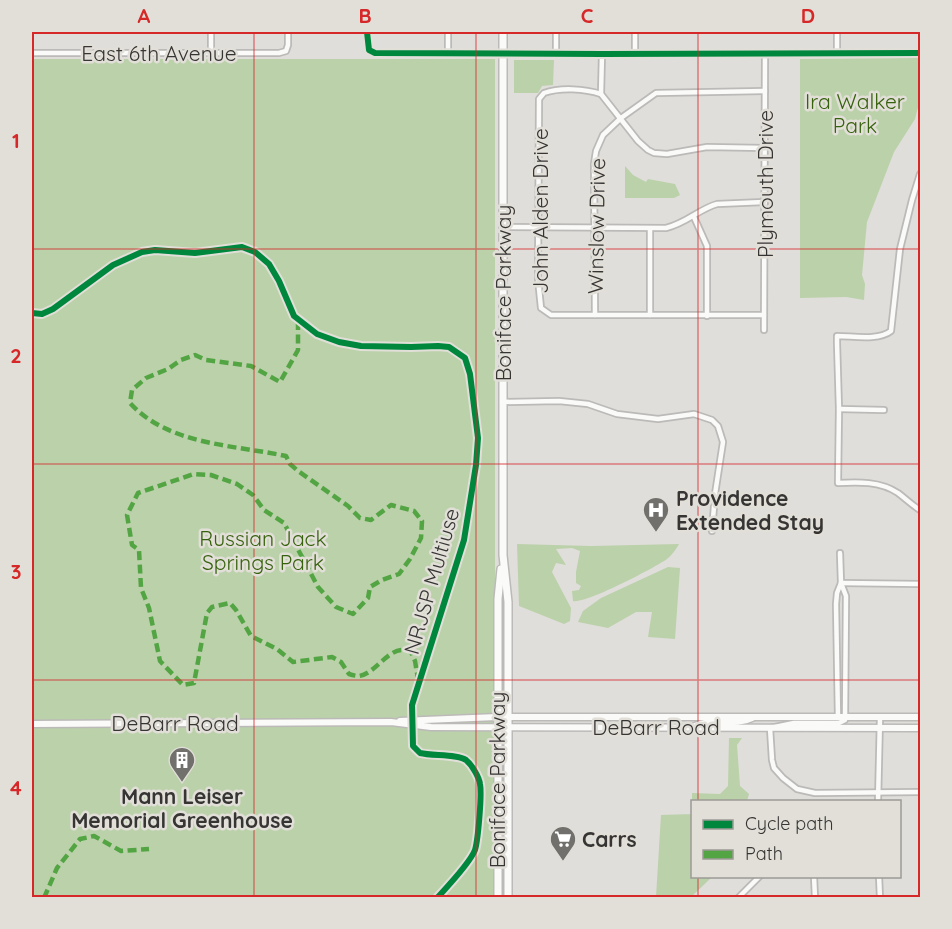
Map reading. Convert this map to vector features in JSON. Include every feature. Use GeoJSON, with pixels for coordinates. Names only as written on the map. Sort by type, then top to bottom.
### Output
{"type":"FeatureCollection","features":[{"type":"Feature","properties":{"kind":"main road","name":"Boniface Parkway"},"geometry":{"type":"LineString","coordinates":[[502,32],[503,555],[507,602],[508,897]]}},
{"type":"Feature","properties":{"kind":"main road","name":"Boniface Parkway"},"geometry":{"type":"LineString","coordinates":[[498,897],[498,599],[503,555]]}},
{"type":"Feature","properties":{"kind":"main road","name":"DeBarr Road"},"geometry":{"type":"LineString","coordinates":[[32,724],[391,722],[414,719],[497,717],[842,719],[921,717]]}},
{"type":"Feature","properties":{"kind":"main road"},"geometry":{"type":"LineString","coordinates":[[692,727],[702,722],[742,723],[755,717]]}},
{"type":"Feature","properties":{"kind":"main road","name":"DeBarr Road"},"geometry":{"type":"LineString","coordinates":[[391,722],[430,727],[921,728]]}},
{"type":"Feature","properties":{"kind":"street"},"geometry":{"type":"LineString","coordinates":[[211,32],[211,53]]}},
{"type":"Feature","properties":{"kind":"street","name":"East 6th Avenue"},"geometry":{"type":"LineString","coordinates":[[32,53],[279,53],[286,51],[288,32]]}},
{"type":"Feature","properties":{"kind":"street"},"geometry":{"type":"LineString","coordinates":[[367,32],[369,50],[375,53],[921,52]]}},
{"type":"Feature","properties":{"kind":"street"},"geometry":{"type":"LineString","coordinates":[[448,32],[448,53]]}},
{"type":"Feature","properties":{"kind":"street"},"geometry":{"type":"LineString","coordinates":[[556,32],[556,54]]}},
{"type":"Feature","properties":{"kind":"street"},"geometry":{"type":"LineString","coordinates":[[635,32],[635,53]]}},
{"type":"Feature","properties":{"kind":"street"},"geometry":{"type":"LineString","coordinates":[[837,32],[837,53]]}},
{"type":"Feature","properties":{"kind":"street","name":"Plymouth Drive"},"geometry":{"type":"LineString","coordinates":[[764,330],[765,53]]}},
{"type":"Feature","properties":{"kind":"street"},"geometry":{"type":"LineString","coordinates":[[602,54],[602,94],[638,141],[654,153],[667,154],[707,147],[765,148]]}},
{"type":"Feature","properties":{"kind":"street","name":"John Alden Drive"},"geometry":{"type":"LineString","coordinates":[[602,94],[571,90],[549,91],[541,95],[538,279],[541,308],[551,315],[764,315]]}},
{"type":"Feature","properties":{"kind":"street","name":"Winslow Drive"},"geometry":{"type":"LineString","coordinates":[[595,315],[594,173],[596,151],[603,135],[621,118],[656,93],[765,91]]}},
{"type":"Feature","properties":{"kind":"street"},"geometry":{"type":"LineString","coordinates":[[921,174],[900,249],[891,331],[885,335],[876,336],[837,336],[838,483],[858,482],[884,486],[921,510]]}},
{"type":"Feature","properties":{"kind":"street"},"geometry":{"type":"LineString","coordinates":[[503,227],[650,229],[673,226],[717,204],[765,202]]}},
{"type":"Feature","properties":{"kind":"street"},"geometry":{"type":"LineString","coordinates":[[694,217],[707,246],[707,316]]}},
{"type":"Feature","properties":{"kind":"street"},"geometry":{"type":"LineString","coordinates":[[650,229],[650,315]]}},
{"type":"Feature","properties":{"kind":"street"},"geometry":{"type":"LineString","coordinates":[[502,402],[559,401],[588,404],[617,414],[657,418],[694,414],[712,420],[718,426],[723,442],[712,531]]}},
{"type":"Feature","properties":{"kind":"street"},"geometry":{"type":"LineString","coordinates":[[839,409],[884,410]]}},
{"type":"Feature","properties":{"kind":"street"},"geometry":{"type":"LineString","coordinates":[[840,553],[841,583],[846,596],[842,719]]}},
{"type":"Feature","properties":{"kind":"street"},"geometry":{"type":"LineString","coordinates":[[841,583],[921,584]]}},
{"type":"Feature","properties":{"kind":"street"},"geometry":{"type":"LineString","coordinates":[[841,583],[836,604],[842,719]]}},
{"type":"Feature","properties":{"kind":"street"},"geometry":{"type":"LineString","coordinates":[[878,800],[880,717]]}},
{"type":"Feature","properties":{"kind":"street"},"geometry":{"type":"LineString","coordinates":[[858,728],[842,719],[794,723],[770,728],[774,768],[797,789],[815,793],[921,792]]}},
{"type":"Feature","properties":{"kind":"street"},"geometry":{"type":"LineString","coordinates":[[815,793],[815,800]]}},
{"type":"Feature","properties":{"kind":"street"},"geometry":{"type":"LineString","coordinates":[[738,897],[758,878]]}},
{"type":"Feature","properties":{"kind":"street"},"geometry":{"type":"LineString","coordinates":[[814,878],[815,897]]}},
{"type":"Feature","properties":{"kind":"street"},"geometry":{"type":"LineString","coordinates":[[879,878],[880,897]]}},
{"type":"Feature","properties":{"kind":"green space","name":"Ira Walker Park"},"geometry":{"type":"Polygon","coordinates":[[[920,58],[920,101],[915,119],[894,152],[867,222],[862,275],[865,284],[864,300],[846,297],[800,298],[800,59],[920,58]]]}},
{"type":"Feature","properties":{"kind":"green space","name":"Russian Jack Springs Park"},"geometry":{"type":"Polygon","coordinates":[[[32,59],[495,59],[495,897],[32,897],[32,59]]]}},
{"type":"Feature","properties":{"kind":"green space"},"geometry":{"type":"Polygon","coordinates":[[[514,60],[554,60],[553,85],[542,86],[538,93],[514,93],[514,60]]]}},
{"type":"Feature","properties":{"kind":"green space"},"geometry":{"type":"Polygon","coordinates":[[[625,166],[633,175],[646,182],[648,179],[675,184],[680,195],[674,198],[625,198],[625,166]]]}},
{"type":"Feature","properties":{"kind":"green space"},"geometry":{"type":"Polygon","coordinates":[[[517,544],[591,546],[679,544],[667,559],[649,570],[591,597],[573,601],[572,591],[579,590],[581,586],[576,583],[580,551],[572,548],[556,549],[566,565],[556,563],[552,572],[571,608],[570,621],[564,624],[519,606],[517,544]]]}},
{"type":"Feature","properties":{"kind":"green space"},"geometry":{"type":"Polygon","coordinates":[[[668,567],[680,568],[675,639],[648,637],[652,612],[636,612],[608,628],[578,622],[583,611],[601,598],[668,567]]]}},
{"type":"Feature","properties":{"kind":"green space"},"geometry":{"type":"Polygon","coordinates":[[[729,738],[742,738],[737,745],[740,786],[749,794],[747,800],[692,800],[692,793],[720,794],[728,786],[729,738]]]}},
{"type":"Feature","properties":{"kind":"green space"},"geometry":{"type":"Polygon","coordinates":[[[691,814],[691,878],[711,878],[691,897],[656,897],[661,815],[691,814]]]}},
{"type":"Feature","properties":{"kind":"marked path"},"geometry":{"type":"LineString","coordinates":[[298,321],[298,350],[280,382],[251,366],[206,360],[195,355],[146,378],[132,390],[130,403],[145,417],[182,435],[286,456],[290,464],[298,471],[348,506],[360,518],[371,520],[391,505],[414,511],[422,521],[421,538],[399,574],[370,587],[368,598],[353,614],[336,607],[318,587],[284,523],[264,510],[253,495],[237,484],[211,475],[194,474],[138,493],[127,515],[132,545],[139,550],[141,588],[149,608],[160,661],[183,685],[194,683],[207,613],[212,607],[230,603],[251,636],[277,649],[293,662],[332,657],[341,662],[349,674],[359,676],[372,670],[390,654],[404,650],[411,652],[418,679]]}},
{"type":"Feature","properties":{"kind":"marked path"},"geometry":{"type":"LineString","coordinates":[[44,898],[57,868],[80,839],[94,836],[121,851],[149,849]]}},
{"type":"Feature","properties":{"kind":"cycle path"},"geometry":{"type":"LineString","coordinates":[[367,32],[369,50],[375,53],[920,53]]}},
{"type":"Feature","properties":{"kind":"cycle path","name":"NRJSP Multiuse"},"geometry":{"type":"LineString","coordinates":[[32,313],[42,314],[53,309],[113,265],[142,252],[155,250],[195,253],[242,247],[255,252],[269,264],[294,316],[317,334],[339,342],[361,346],[449,347],[465,358],[470,374],[478,438],[476,465],[464,540],[412,705],[413,746],[420,753],[466,760],[479,781],[480,807],[475,850],[437,898]]}},
{"type":"Feature","properties":{"kind":"place","name":"Providence Extended Stay"},"geometry":{"type":"Point","coordinates":[656,533]}},
{"type":"Feature","properties":{"kind":"place","name":"Mann Leiser Memorial Greenhouse"},"geometry":{"type":"Point","coordinates":[182,783]}},
{"type":"Feature","properties":{"kind":"place","name":"Carrs"},"geometry":{"type":"Point","coordinates":[563,862]}}]}
